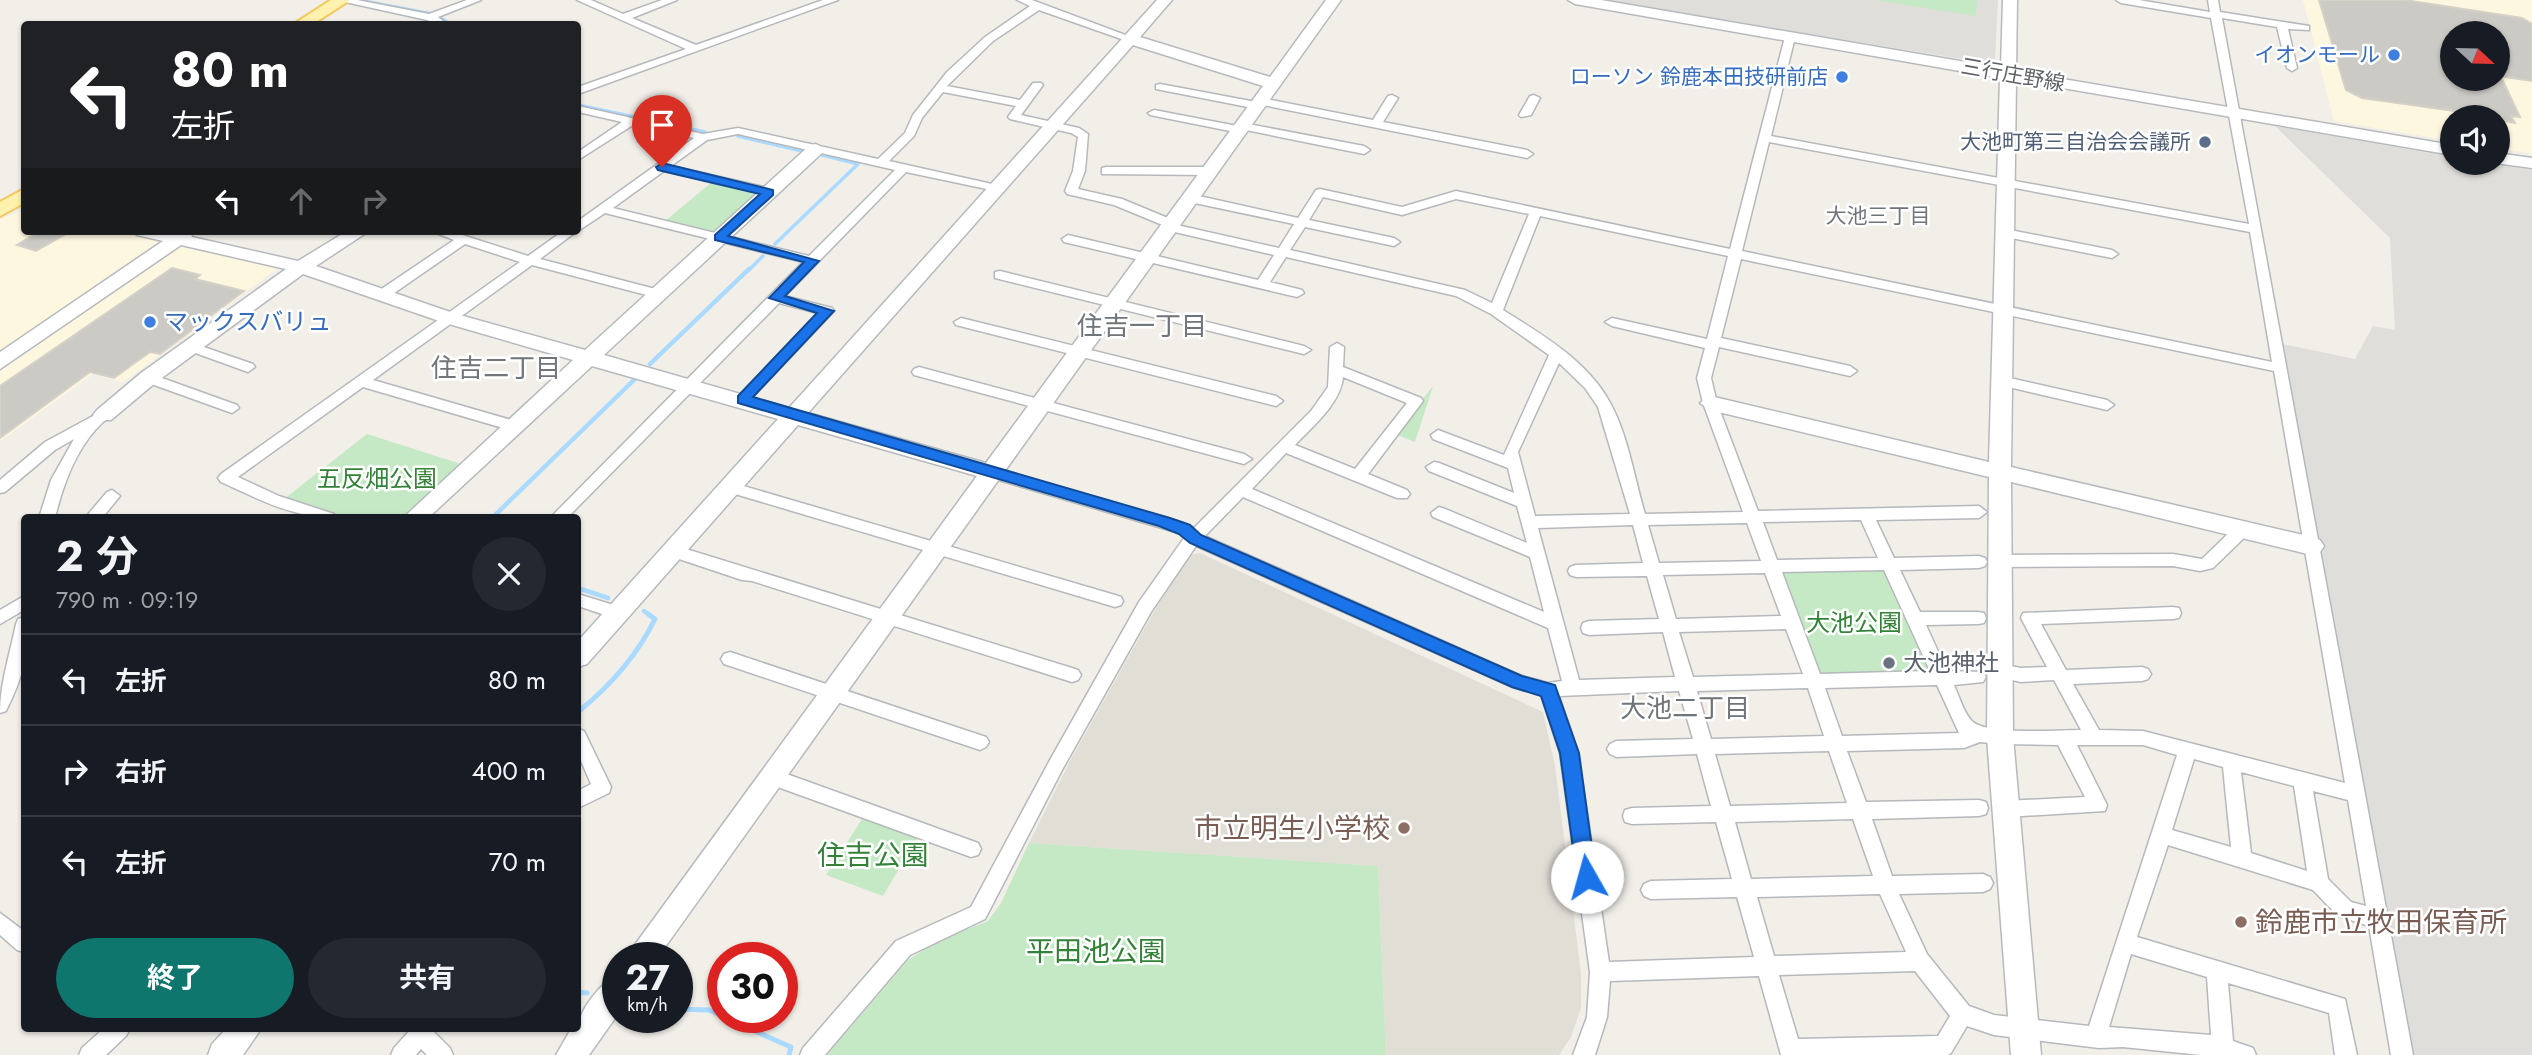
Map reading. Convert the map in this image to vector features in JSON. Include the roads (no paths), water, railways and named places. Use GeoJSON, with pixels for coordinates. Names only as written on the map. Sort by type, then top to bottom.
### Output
{"type":"FeatureCollection","features":[{"type":"Feature","properties":{"kind":"main road"},"geometry":{"type":"LineString","coordinates":[[307,21],[341,0]]}},
{"type":"Feature","properties":{"kind":"street"},"geometry":{"type":"LineString","coordinates":[[341,0],[430,17],[437,21]]}},
{"type":"Feature","properties":{"kind":"street"},"geometry":{"type":"LineString","coordinates":[[430,17],[476,0]]}},
{"type":"Feature","properties":{"kind":"street"},"geometry":{"type":"LineString","coordinates":[[582,0],[694,48]]}},
{"type":"Feature","properties":{"kind":"street"},"geometry":{"type":"LineString","coordinates":[[624,17],[672,0]]}},
{"type":"Feature","properties":{"kind":"street"},"geometry":{"type":"LineString","coordinates":[[581,90],[833,0]]}},
{"type":"Feature","properties":{"kind":"street"},"geometry":{"type":"LineString","coordinates":[[1022,0],[1131,39],[1264,97]]}},
{"type":"Feature","properties":{"kind":"street"},"geometry":{"type":"LineString","coordinates":[[581,654],[1165,0]]}},
{"type":"Feature","properties":{"kind":"street"},"geometry":{"type":"LineString","coordinates":[[651,942],[1334,0]]}},
{"type":"Feature","properties":{"kind":"street","name":"三行庄野線"},"geometry":{"type":"LineString","coordinates":[[1575,0],[2440,148]]}},
{"type":"Feature","properties":{"kind":"street"},"geometry":{"type":"LineString","coordinates":[[2010,0],[2000,470],[1988,561],[1988,674],[1993,809],[2025,1042]]}},
{"type":"Feature","properties":{"kind":"street"},"geometry":{"type":"LineString","coordinates":[[2121,0],[2305,28]]}},
{"type":"Feature","properties":{"kind":"street"},"geometry":{"type":"LineString","coordinates":[[2213,0],[2402,1055]]}},
{"type":"Feature","properties":{"kind":"street"},"geometry":{"type":"LineString","coordinates":[[881,163],[910,134],[916,117],[951,74],[989,39],[1036,7]]}},
{"type":"Feature","properties":{"kind":"street"},"geometry":{"type":"LineString","coordinates":[[2282,24],[2292,68]]}},
{"type":"Feature","properties":{"kind":"street"},"geometry":{"type":"LineString","coordinates":[[1790,37],[1704,378],[1710,403],[1814,681],[1885,884],[1920,961],[1962,1014],[1994,1025],[2025,1042],[2099,1038],[2123,1046],[2222,1048],[2245,1055]]}},
{"type":"Feature","properties":{"kind":"street"},"geometry":{"type":"LineString","coordinates":[[1037,85],[1014,117],[1075,130],[1084,136],[1079,171],[1071,191],[1118,202],[1134,212],[1170,226],[1460,293],[1496,311],[1585,379],[1601,401],[1791,1053],[1944,1046],[1962,1014]]}},
{"type":"Feature","properties":{"kind":"street"},"geometry":{"type":"LineString","coordinates":[[1160,86],[1264,97],[1376,124],[1527,154]]}},
{"type":"Feature","properties":{"kind":"street"},"geometry":{"type":"LineString","coordinates":[[940,89],[1023,104]]}},
{"type":"Feature","properties":{"kind":"street"},"geometry":{"type":"LineString","coordinates":[[1376,124],[1392,98]]}},
{"type":"Feature","properties":{"kind":"street"},"geometry":{"type":"LineString","coordinates":[[1525,115],[1534,99]]}},
{"type":"Feature","properties":{"kind":"street"},"geometry":{"type":"LineString","coordinates":[[581,110],[703,137],[738,131],[997,188]]}},
{"type":"Feature","properties":{"kind":"street"},"geometry":{"type":"LineString","coordinates":[[1154,113],[1364,150]]}},
{"type":"Feature","properties":{"kind":"street"},"geometry":{"type":"LineString","coordinates":[[581,155],[631,121]]}},
{"type":"Feature","properties":{"kind":"street"},"geometry":{"type":"LineString","coordinates":[[581,225],[703,137]]}},
{"type":"Feature","properties":{"kind":"street"},"geometry":{"type":"LineString","coordinates":[[1765,138],[2256,229]]}},
{"type":"Feature","properties":{"kind":"street"},"geometry":{"type":"LineString","coordinates":[[418,514],[816,149]]}},
{"type":"Feature","properties":{"kind":"street"},"geometry":{"type":"LineString","coordinates":[[2510,160],[2532,163]]}},
{"type":"Feature","properties":{"kind":"street"},"geometry":{"type":"LineString","coordinates":[[662,167],[769,192]]}},
{"type":"Feature","properties":{"kind":"street"},"geometry":{"type":"LineString","coordinates":[[562,514],[904,168]]}},
{"type":"Feature","properties":{"kind":"street"},"geometry":{"type":"LineString","coordinates":[[1105,171],[1210,171]]}},
{"type":"Feature","properties":{"kind":"street"},"geometry":{"type":"LineString","coordinates":[[1262,284],[1320,193],[1402,211],[1456,195],[2280,368]]}},
{"type":"Feature","properties":{"kind":"street"},"geometry":{"type":"LineString","coordinates":[[1190,198],[1394,242]]}},
{"type":"Feature","properties":{"kind":"street"},"geometry":{"type":"LineString","coordinates":[[602,209],[813,261]]}},
{"type":"Feature","properties":{"kind":"street"},"geometry":{"type":"LineString","coordinates":[[1496,311],[1536,211]]}},
{"type":"Feature","properties":{"kind":"street"},"geometry":{"type":"LineString","coordinates":[[2006,233],[2112,254]]}},
{"type":"Feature","properties":{"kind":"street"},"geometry":{"type":"LineString","coordinates":[[0,362],[184,235],[301,267],[449,318],[743,399],[1164,522],[1184,529],[1196,539],[1518,682],[1548,690],[1572,687],[1941,678],[1988,674],[2142,674]]}},
{"type":"Feature","properties":{"kind":"street"},"geometry":{"type":"LineString","coordinates":[[0,488],[50,446],[104,415],[136,391],[148,378],[301,267],[353,235]]}},
{"type":"Feature","properties":{"kind":"street"},"geometry":{"type":"LineString","coordinates":[[316,514],[274,500],[226,478],[567,235]]}},
{"type":"Feature","properties":{"kind":"street"},"geometry":{"type":"LineString","coordinates":[[382,295],[463,236],[531,261],[658,294]]}},
{"type":"Feature","properties":{"kind":"street"},"geometry":{"type":"LineString","coordinates":[[1068,239],[1297,293]]}},
{"type":"Feature","properties":{"kind":"street"},"geometry":{"type":"LineString","coordinates":[[1000,275],[1304,349]]}},
{"type":"Feature","properties":{"kind":"street"},"geometry":{"type":"LineString","coordinates":[[743,399],[827,311],[776,298]]}},
{"type":"Feature","properties":{"kind":"street"},"geometry":{"type":"LineString","coordinates":[[961,322],[1276,401]]}},
{"type":"Feature","properties":{"kind":"street"},"geometry":{"type":"LineString","coordinates":[[1612,322],[1850,372]]}},
{"type":"Feature","properties":{"kind":"street"},"geometry":{"type":"LineString","coordinates":[[811,1055],[903,948],[978,913],[1145,607],[1184,548],[1196,539],[1316,414],[1335,387],[1337,346]]}},
{"type":"Feature","properties":{"kind":"street"},"geometry":{"type":"LineString","coordinates":[[192,348],[248,367]]}},
{"type":"Feature","properties":{"kind":"street"},"geometry":{"type":"LineString","coordinates":[[1556,355],[1511,452],[1572,687]]}},
{"type":"Feature","properties":{"kind":"street"},"geometry":{"type":"LineString","coordinates":[[1336,369],[1416,401],[1358,476]]}},
{"type":"Feature","properties":{"kind":"street"},"geometry":{"type":"LineString","coordinates":[[919,372],[1244,459]]}},
{"type":"Feature","properties":{"kind":"street"},"geometry":{"type":"LineString","coordinates":[[148,378],[232,408]]}},
{"type":"Feature","properties":{"kind":"street"},"geometry":{"type":"LineString","coordinates":[[361,381],[513,426]]}},
{"type":"Feature","properties":{"kind":"street"},"geometry":{"type":"LineString","coordinates":[[2001,381],[2107,405]]}},
{"type":"Feature","properties":{"kind":"street"},"geometry":{"type":"LineString","coordinates":[[1710,403],[2312,546]]}},
{"type":"Feature","properties":{"kind":"street"},"geometry":{"type":"LineString","coordinates":[[48,514],[53,492],[68,458],[84,435],[104,415]]}},
{"type":"Feature","properties":{"kind":"street"},"geometry":{"type":"LineString","coordinates":[[1438,435],[1515,465]]}},
{"type":"Feature","properties":{"kind":"street"},"geometry":{"type":"LineString","coordinates":[[1286,447],[1402,494]]}},
{"type":"Feature","properties":{"kind":"street"},"geometry":{"type":"LineString","coordinates":[[1434,467],[1525,503]]}},
{"type":"Feature","properties":{"kind":"street"},"geometry":{"type":"LineString","coordinates":[[730,487],[1115,601]]}},
{"type":"Feature","properties":{"kind":"street"},"geometry":{"type":"LineString","coordinates":[[1243,491],[1555,624]]}},
{"type":"Feature","properties":{"kind":"street"},"geometry":{"type":"LineString","coordinates":[[96,514],[112,496]]}},
{"type":"Feature","properties":{"kind":"street"},"geometry":{"type":"LineString","coordinates":[[1530,522],[1979,512]]}},
{"type":"Feature","properties":{"kind":"street"},"geometry":{"type":"LineString","coordinates":[[1439,513],[1538,554]]}},
{"type":"Feature","properties":{"kind":"street"},"geometry":{"type":"LineString","coordinates":[[1866,515],[1965,727],[1990,736]]}},
{"type":"Feature","properties":{"kind":"street"},"geometry":{"type":"LineString","coordinates":[[1576,571],[1772,569],[1988,561],[2173,560],[2200,565],[2207,564],[2244,529]]}},
{"type":"Feature","properties":{"kind":"street"},"geometry":{"type":"LineString","coordinates":[[673,551],[1072,676]]}},
{"type":"Feature","properties":{"kind":"street"},"geometry":{"type":"LineString","coordinates":[[581,601],[617,613]]}},
{"type":"Feature","properties":{"kind":"street"},"geometry":{"type":"LineString","coordinates":[[0,618],[21,604]]}},
{"type":"Feature","properties":{"kind":"street"},"geometry":{"type":"LineString","coordinates":[[2094,738],[2029,618],[2173,613]]}},
{"type":"Feature","properties":{"kind":"street"},"geometry":{"type":"LineString","coordinates":[[1914,620],[1979,618]]}},
{"type":"Feature","properties":{"kind":"street"},"geometry":{"type":"LineString","coordinates":[[1589,628],[1791,622]]}},
{"type":"Feature","properties":{"kind":"street"},"geometry":{"type":"LineString","coordinates":[[0,706],[19,682],[21,659]]}},
{"type":"Feature","properties":{"kind":"street"},"geometry":{"type":"LineString","coordinates":[[730,659],[980,742]]}},
{"type":"Feature","properties":{"kind":"street"},"geometry":{"type":"LineString","coordinates":[[1548,690],[1569,753],[1600,972],[1597,1017],[1584,1055]]}},
{"type":"Feature","properties":{"kind":"street"},"geometry":{"type":"LineString","coordinates":[[1616,749],[1836,745],[1964,740],[1990,736],[2143,738],[2355,794]]}},
{"type":"Feature","properties":{"kind":"street"},"geometry":{"type":"LineString","coordinates":[[1632,816],[2098,805],[2064,738]]}},
{"type":"Feature","properties":{"kind":"street"},"geometry":{"type":"LineString","coordinates":[[581,742],[602,787],[581,798]]}},
{"type":"Feature","properties":{"kind":"street"},"geometry":{"type":"LineString","coordinates":[[2099,1038],[2099,1022],[2188,749]]}},
{"type":"Feature","properties":{"kind":"street"},"geometry":{"type":"LineString","coordinates":[[2231,760],[2242,859]]}},
{"type":"Feature","properties":{"kind":"street"},"geometry":{"type":"LineString","coordinates":[[770,776],[971,849]]}},
{"type":"Feature","properties":{"kind":"street"},"geometry":{"type":"LineString","coordinates":[[2302,779],[2319,883]]}},
{"type":"Feature","properties":{"kind":"street"},"geometry":{"type":"LineString","coordinates":[[2162,835],[2319,883],[2345,910],[2379,919]]}},
{"type":"Feature","properties":{"kind":"street"},"geometry":{"type":"LineString","coordinates":[[1651,890],[1983,883]]}},
{"type":"Feature","properties":{"kind":"street"},"geometry":{"type":"LineString","coordinates":[[2125,943],[2338,1006],[2346,1055]]}},
{"type":"Feature","properties":{"kind":"street"},"geometry":{"type":"LineString","coordinates":[[1600,972],[1920,961]]}},
{"type":"Feature","properties":{"kind":"street"},"geometry":{"type":"LineString","coordinates":[[2217,971],[2222,1048]]}},
{"type":"Feature","properties":{"kind":"street"},"geometry":{"type":"LineString","coordinates":[[570,1055],[602,1011]]}},
{"type":"Feature","properties":{"kind":"street"},"geometry":{"type":"LineString","coordinates":[[90,1055],[116,1032]]}},
{"type":"Feature","properties":{"kind":"street"},"geometry":{"type":"LineString","coordinates":[[223,1055],[243,1032]]}},
{"type":"Feature","properties":{"kind":"street"},"geometry":{"type":"LineString","coordinates":[[402,1055],[418,1032],[442,1055]]}},
{"type":"Feature","properties":{"kind":"waterway"},"geometry":{"type":"LineString","coordinates":[[358,0],[432,14]]}},
{"type":"Feature","properties":{"kind":"waterway"},"geometry":{"type":"LineString","coordinates":[[439,17],[445,21]]}},
{"type":"Feature","properties":{"kind":"waterway"},"geometry":{"type":"LineString","coordinates":[[581,106],[705,132]]}},
{"type":"Feature","properties":{"kind":"waterway"},"geometry":{"type":"LineString","coordinates":[[738,136],[802,151]]}},
{"type":"Feature","properties":{"kind":"waterway"},"geometry":{"type":"LineString","coordinates":[[775,244],[858,164],[822,155]]}},
{"type":"Feature","properties":{"kind":"waterway"},"geometry":{"type":"LineString","coordinates":[[748,271],[763,256]]}},
{"type":"Feature","properties":{"kind":"waterway"},"geometry":{"type":"LineString","coordinates":[[650,364],[749,269]]}},
{"type":"Feature","properties":{"kind":"waterway"},"geometry":{"type":"LineString","coordinates":[[496,514],[636,378]]}},
{"type":"Feature","properties":{"kind":"waterway"},"geometry":{"type":"LineString","coordinates":[[581,589],[608,598]]}},
{"type":"Feature","properties":{"kind":"waterway"},"geometry":{"type":"LineString","coordinates":[[644,611],[650,615]]}},
{"type":"Feature","properties":{"kind":"waterway"},"geometry":{"type":"LineString","coordinates":[[581,709],[612,681],[631,658],[655,619],[648,614]]}},
{"type":"Feature","properties":{"kind":"waterway"},"geometry":{"type":"LineString","coordinates":[[581,992],[587,993]]}},
{"type":"Feature","properties":{"kind":"waterway"},"geometry":{"type":"LineString","coordinates":[[693,1010],[707,1010]]}},
{"type":"Feature","properties":{"kind":"waterway"},"geometry":{"type":"LineString","coordinates":[[759,1033],[791,1047],[789,1055]]}},
{"type":"Feature","properties":{"kind":"place","name":"イオンモール"},"geometry":{"type":"Point","coordinates":[2394,55]}},
{"type":"Feature","properties":{"kind":"place","name":"ローソン 鈴鹿本田技研前店"},"geometry":{"type":"Point","coordinates":[1842,77]}},
{"type":"Feature","properties":{"kind":"place","name":"大池町第三自治会会議所"},"geometry":{"type":"Point","coordinates":[2205,142]}},
{"type":"Feature","properties":{"kind":"place","name":"マックスバリュ"},"geometry":{"type":"Point","coordinates":[150,322]}},
{"type":"Feature","properties":{"kind":"place","name":"大池神社"},"geometry":{"type":"Point","coordinates":[1889,663]}},
{"type":"Feature","properties":{"kind":"place","name":"市立明生小学校"},"geometry":{"type":"Point","coordinates":[1404,828]}},
{"type":"Feature","properties":{"kind":"place","name":"鈴鹿市立牧田保育所"},"geometry":{"type":"Point","coordinates":[2241,922]}},
{"type":"Feature","properties":{"kind":"district","name":"大池三丁目"},"geometry":{"type":"Point","coordinates":[1878,216]}},
{"type":"Feature","properties":{"kind":"district","name":"住吉一丁目"},"geometry":{"type":"Point","coordinates":[1142,326]}},
{"type":"Feature","properties":{"kind":"district","name":"住吉二丁目"},"geometry":{"type":"Point","coordinates":[496,368]}},
{"type":"Feature","properties":{"kind":"district","name":"大池二丁目"},"geometry":{"type":"Point","coordinates":[1685,708]}},
{"type":"Feature","properties":{"kind":"park label","name":"五反畑公園"},"geometry":{"type":"Point","coordinates":[377,479]}},
{"type":"Feature","properties":{"kind":"park label","name":"大池公園"},"geometry":{"type":"Point","coordinates":[1854,623]}},
{"type":"Feature","properties":{"kind":"park label","name":"住吉公園"},"geometry":{"type":"Point","coordinates":[873,855]}},
{"type":"Feature","properties":{"kind":"park label","name":"平田池公園"},"geometry":{"type":"Point","coordinates":[1096,951]}}]}
